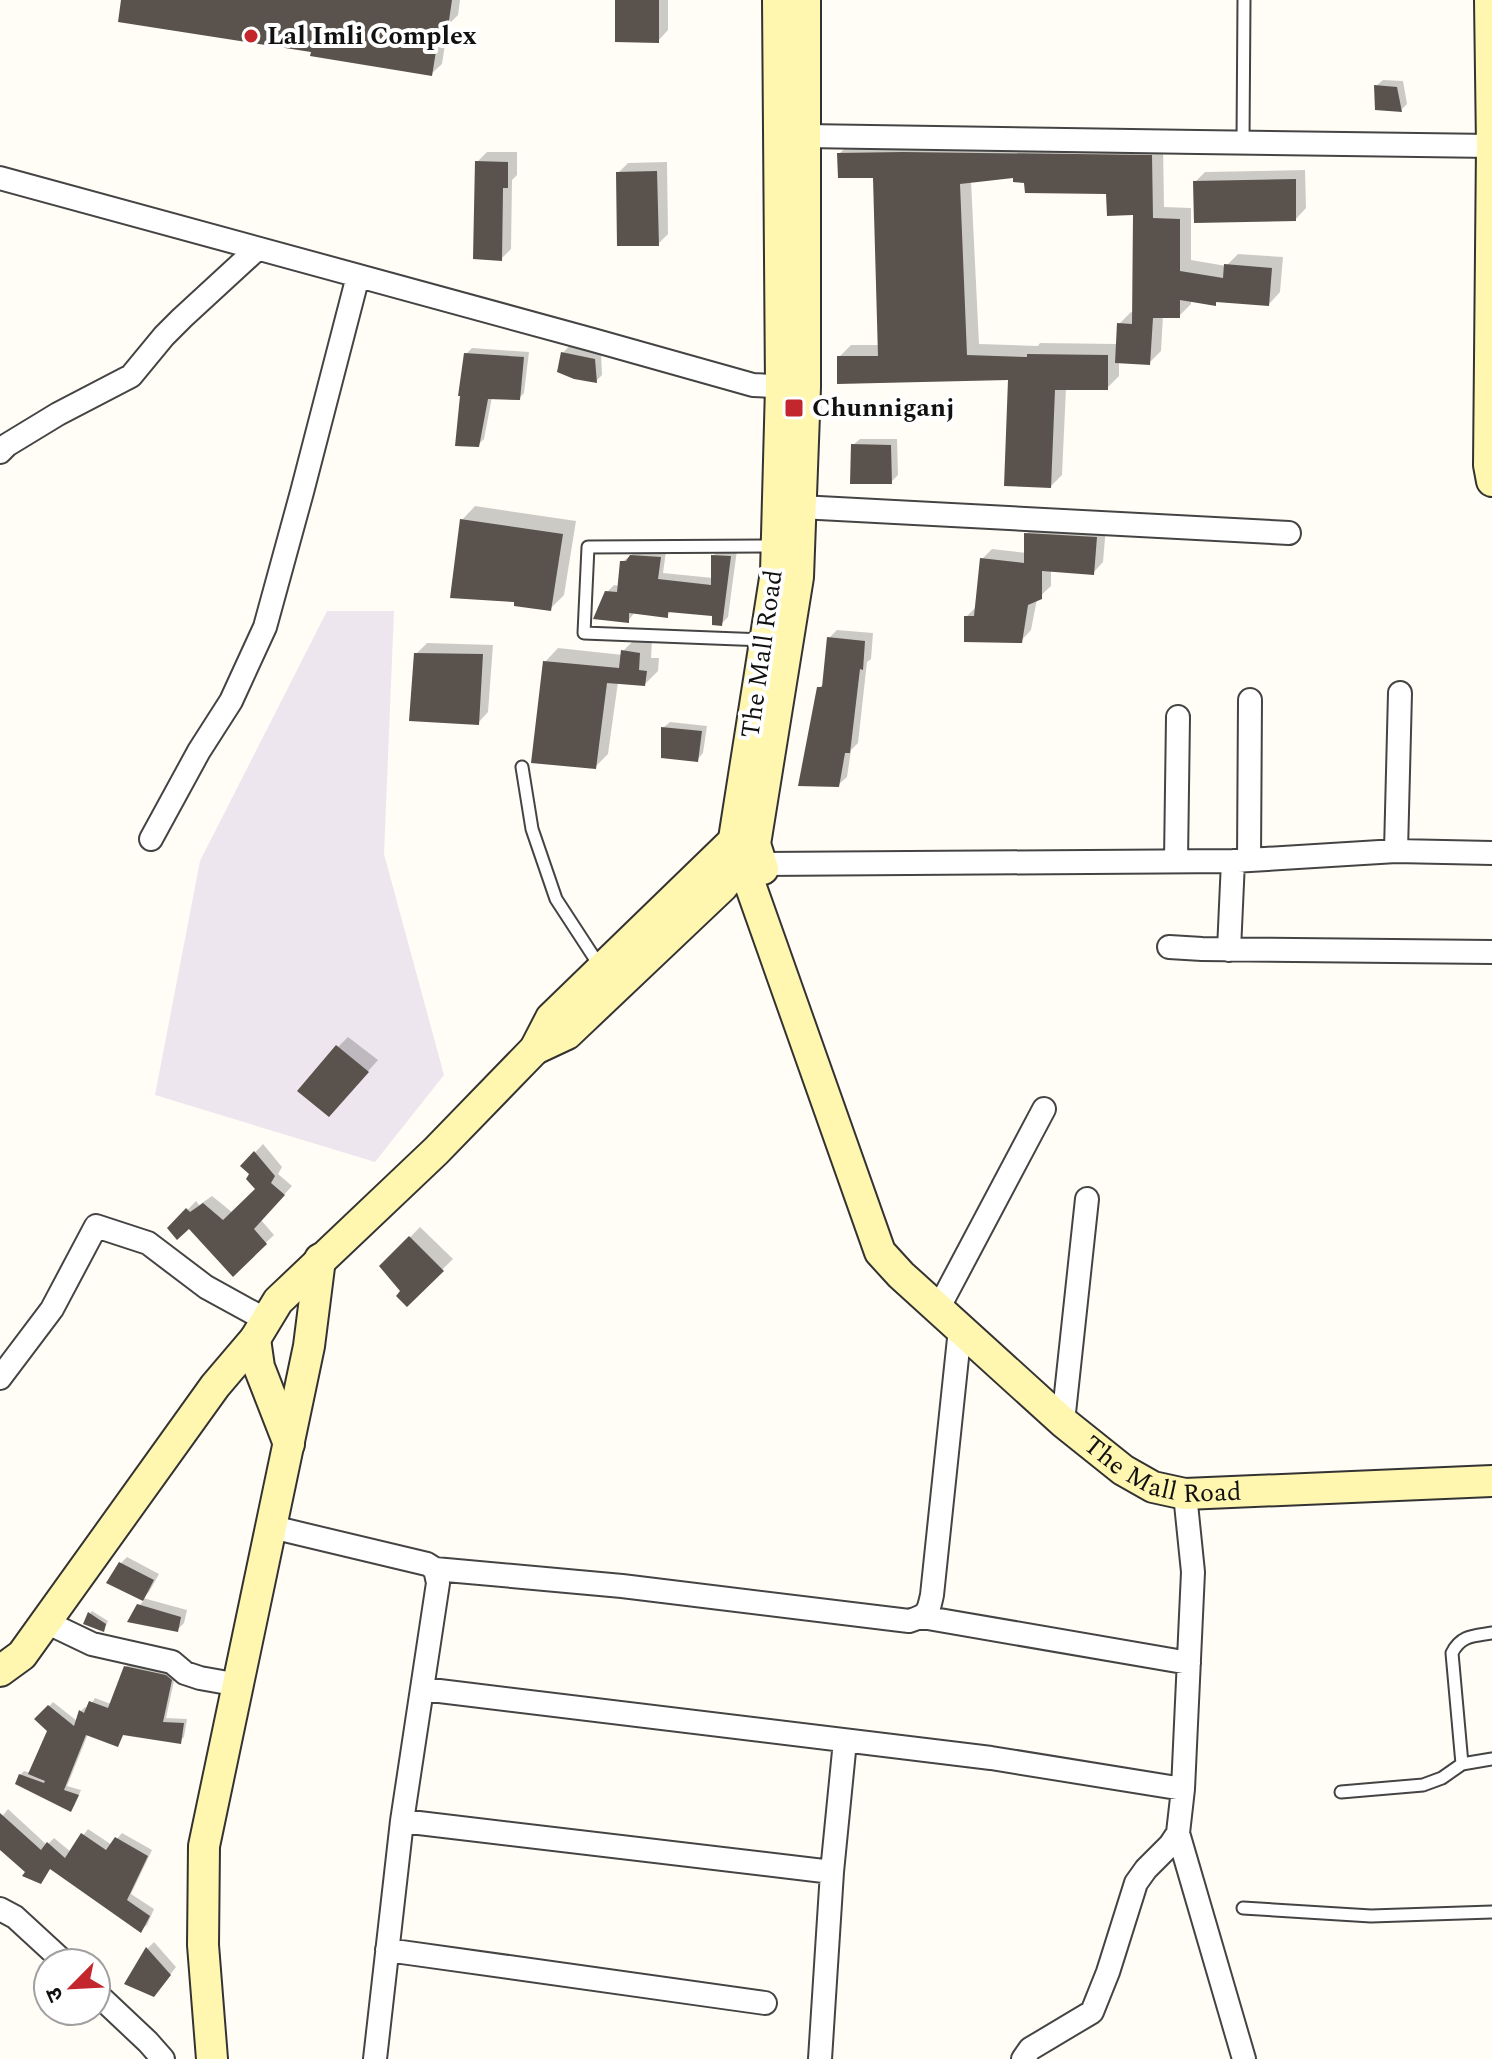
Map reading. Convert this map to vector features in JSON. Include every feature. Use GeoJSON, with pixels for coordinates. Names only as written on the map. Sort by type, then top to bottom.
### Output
{"type":"FeatureCollection","features":[{"type":"Feature","properties":{"kind":"street","name":"The Mall Road"},"geometry":{"type":"LineString","coordinates":[[750,845],[798,577],[800,507],[778,0]]}},
{"type":"Feature","properties":{"kind":"street","name":"The Mall Road"},"geometry":{"type":"LineString","coordinates":[[805,0],[805,136],[793,387],[776,572],[765,640],[750,845],[880,1252],[901,1275],[1063,1422],[1123,1470],[1153,1487],[1185,1494],[1492,1481]]}},
{"type":"Feature","properties":{"kind":"street"},"geometry":{"type":"LineString","coordinates":[[1490,0],[1489,465],[1492,481]]}},
{"type":"Feature","properties":{"kind":"street"},"geometry":{"type":"LineString","coordinates":[[805,136],[1492,146]]}},
{"type":"Feature","properties":{"kind":"street"},"geometry":{"type":"LineString","coordinates":[[0,178],[753,385],[793,387]]}},
{"type":"Feature","properties":{"kind":"street"},"geometry":{"type":"LineString","coordinates":[[0,452],[58,414],[131,376],[173,327],[257,249]]}},
{"type":"Feature","properties":{"kind":"street"},"geometry":{"type":"LineString","coordinates":[[151,839],[199,751],[231,701],[265,627],[358,276]]}},
{"type":"Feature","properties":{"kind":"street"},"geometry":{"type":"LineString","coordinates":[[800,507],[1289,533]]}},
{"type":"Feature","properties":{"kind":"street"},"geometry":{"type":"LineString","coordinates":[[1396,851],[1400,693]]}},
{"type":"Feature","properties":{"kind":"street"},"geometry":{"type":"LineString","coordinates":[[1229,950],[1241,860],[1250,700]]}},
{"type":"Feature","properties":{"kind":"street"},"geometry":{"type":"LineString","coordinates":[[1176,861],[1178,717]]}},
{"type":"Feature","properties":{"kind":"street"},"geometry":{"type":"LineString","coordinates":[[535,1049],[567,1034],[723,886],[750,845]]}},
{"type":"Feature","properties":{"kind":"street"},"geometry":{"type":"LineString","coordinates":[[0,1671],[22,1655],[278,1301],[436,1151],[535,1049],[551,1018],[602,968],[750,845],[1176,861],[1396,851],[1492,853]]}},
{"type":"Feature","properties":{"kind":"street"},"geometry":{"type":"LineString","coordinates":[[1169,947],[1492,952]]}},
{"type":"Feature","properties":{"kind":"street"},"geometry":{"type":"LineString","coordinates":[[922,1617],[928,1611],[932,1595],[949,1319],[1044,1109]]}},
{"type":"Feature","properties":{"kind":"street"},"geometry":{"type":"LineString","coordinates":[[1063,1422],[1087,1199]]}},
{"type":"Feature","properties":{"kind":"street"},"geometry":{"type":"LineString","coordinates":[[0,1378],[52,1309],[96,1226],[148,1243],[260,1329]]}},
{"type":"Feature","properties":{"kind":"street"},"geometry":{"type":"LineString","coordinates":[[212,2059],[203,1945],[204,1846],[309,1346],[320,1259]]}},
{"type":"Feature","properties":{"kind":"street"},"geometry":{"type":"LineString","coordinates":[[260,1329],[259,1367],[289,1444]]}},
{"type":"Feature","properties":{"kind":"street"},"geometry":{"type":"LineString","coordinates":[[1185,1494],[1193,1572],[1183,1789],[1178,1833],[1244,2059]]}},
{"type":"Feature","properties":{"kind":"street"},"geometry":{"type":"LineString","coordinates":[[272,1527],[427,1564],[435,1569],[622,1586],[909,1621],[922,1617],[1189,1663]]}},
{"type":"Feature","properties":{"kind":"street"},"geometry":{"type":"LineString","coordinates":[[375,2059],[402,1821],[438,1583],[435,1569]]}},
{"type":"Feature","properties":{"kind":"street"},"geometry":{"type":"LineString","coordinates":[[46,1622],[92,1644],[172,1662],[185,1673],[239,1685]]}},
{"type":"Feature","properties":{"kind":"street"},"geometry":{"type":"LineString","coordinates":[[423,1689],[1033,1764],[1183,1789]]}},
{"type":"Feature","properties":{"kind":"street"},"geometry":{"type":"LineString","coordinates":[[820,2059],[832,1872],[845,1741]]}},
{"type":"Feature","properties":{"kind":"street"},"geometry":{"type":"LineString","coordinates":[[402,1821],[832,1872]]}},
{"type":"Feature","properties":{"kind":"street"},"geometry":{"type":"LineString","coordinates":[[1023,2059],[1030,2049],[1092,2012],[1136,1883],[1178,1833]]}},
{"type":"Feature","properties":{"kind":"street"},"geometry":{"type":"LineString","coordinates":[[0,1909],[15,1917],[48,1947]]}},
{"type":"Feature","properties":{"kind":"street"},"geometry":{"type":"LineString","coordinates":[[387,1950],[765,2003]]}},
{"type":"Feature","properties":{"kind":"street"},"geometry":{"type":"LineString","coordinates":[[112,2008],[163,2059]]}},
{"type":"Feature","properties":{"kind":"lane"},"geometry":{"type":"LineString","coordinates":[[1243,141],[1244,0]]}},
{"type":"Feature","properties":{"kind":"lane"},"geometry":{"type":"LineString","coordinates":[[765,640],[584,633],[588,547],[776,546]]}},
{"type":"Feature","properties":{"kind":"lane"},"geometry":{"type":"LineString","coordinates":[[522,767],[532,829],[556,899],[602,968]]}},
{"type":"Feature","properties":{"kind":"lane"},"geometry":{"type":"LineString","coordinates":[[1462,1764],[1452,1653],[1458,1642],[1467,1637],[1492,1633]]}},
{"type":"Feature","properties":{"kind":"lane"},"geometry":{"type":"LineString","coordinates":[[1341,1792],[1432,1783],[1462,1764],[1492,1759]]}},
{"type":"Feature","properties":{"kind":"lane"},"geometry":{"type":"LineString","coordinates":[[1243,1908],[1371,1916],[1492,1912]]}},
{"type":"Feature","properties":{"kind":"shaded area"},"geometry":{"type":"Polygon","coordinates":[[[327,611],[394,611],[384,854],[444,1075],[375,1162],[155,1095],[200,861],[327,611]]]}},
{"type":"Feature","properties":{"kind":"building"},"geometry":{"type":"Polygon","coordinates":[[[121,0],[452,0],[448,27],[440,26],[432,76],[310,56],[311,52],[118,22],[121,0]]]}},
{"type":"Feature","properties":{"kind":"building"},"geometry":{"type":"Polygon","coordinates":[[[615,0],[659,0],[659,43],[615,42],[615,0]]]}},
{"type":"Feature","properties":{"kind":"building"},"geometry":{"type":"Polygon","coordinates":[[[1374,85],[1397,87],[1402,112],[1375,110],[1374,85]]]}},
{"type":"Feature","properties":{"kind":"building"},"geometry":{"type":"Polygon","coordinates":[[[837,153],[1152,155],[1153,218],[1180,219],[1180,271],[1223,278],[1224,264],[1272,268],[1269,306],[1216,302],[1216,306],[1180,300],[1180,318],[1153,318],[1150,365],[1115,363],[1117,323],[1132,324],[1133,215],[1107,216],[1106,194],[1025,193],[1024,183],[1013,182],[1013,178],[960,184],[967,355],[1108,355],[1108,390],[1055,390],[1051,488],[1004,486],[1008,380],[837,384],[837,356],[878,356],[873,178],[838,178],[837,153]]]}},
{"type":"Feature","properties":{"kind":"building"},"geometry":{"type":"Polygon","coordinates":[[[475,161],[508,162],[508,188],[503,188],[502,261],[473,259],[475,161]]]}},
{"type":"Feature","properties":{"kind":"building"},"geometry":{"type":"Polygon","coordinates":[[[657,171],[659,246],[617,246],[616,172],[657,171]]]}},
{"type":"Feature","properties":{"kind":"building"},"geometry":{"type":"Polygon","coordinates":[[[1296,179],[1296,221],[1194,223],[1193,181],[1296,179]]]}},
{"type":"Feature","properties":{"kind":"building"},"geometry":{"type":"Polygon","coordinates":[[[561,352],[595,359],[597,383],[557,372],[561,352]]]}},
{"type":"Feature","properties":{"kind":"building"},"geometry":{"type":"Polygon","coordinates":[[[464,353],[524,357],[520,400],[488,399],[479,447],[455,446],[464,353]]]}},
{"type":"Feature","properties":{"kind":"building"},"geometry":{"type":"Polygon","coordinates":[[[851,444],[891,445],[892,484],[850,484],[851,444]]]}},
{"type":"Feature","properties":{"kind":"building"},"geometry":{"type":"Polygon","coordinates":[[[460,519],[563,534],[551,611],[514,606],[514,602],[450,598],[460,519]]]}},
{"type":"Feature","properties":{"kind":"building"},"geometry":{"type":"Polygon","coordinates":[[[1024,533],[1097,537],[1094,575],[1042,571],[1042,599],[1028,605],[1022,643],[964,642],[964,616],[974,616],[980,558],[1024,563],[1024,533]]]}},
{"type":"Feature","properties":{"kind":"building"},"geometry":{"type":"Polygon","coordinates":[[[630,555],[661,557],[658,579],[711,585],[711,555],[731,556],[722,626],[712,625],[712,616],[668,612],[668,618],[629,613],[629,623],[593,619],[605,591],[617,592],[620,561],[626,561],[630,555]]]}},
{"type":"Feature","properties":{"kind":"building"},"geometry":{"type":"Polygon","coordinates":[[[827,637],[865,641],[850,753],[845,753],[839,787],[798,786],[817,687],[822,687],[827,637]]]}},
{"type":"Feature","properties":{"kind":"building"},"geometry":{"type":"Polygon","coordinates":[[[621,650],[640,653],[639,670],[647,671],[645,686],[607,683],[596,769],[531,763],[543,661],[619,668],[621,650]]]}},
{"type":"Feature","properties":{"kind":"building"},"geometry":{"type":"Polygon","coordinates":[[[414,653],[483,654],[479,725],[409,721],[414,653]]]}},
{"type":"Feature","properties":{"kind":"building"},"geometry":{"type":"Polygon","coordinates":[[[661,727],[702,731],[698,762],[661,758],[661,727]]]}},
{"type":"Feature","properties":{"kind":"building"},"geometry":{"type":"Polygon","coordinates":[[[336,1045],[369,1072],[329,1117],[297,1091],[336,1045]]]}},
{"type":"Feature","properties":{"kind":"building"},"geometry":{"type":"Polygon","coordinates":[[[254,1151],[275,1176],[271,1183],[285,1195],[254,1229],[267,1244],[233,1277],[189,1229],[177,1240],[167,1228],[186,1208],[190,1212],[203,1203],[223,1220],[255,1189],[246,1179],[249,1174],[240,1166],[254,1151]]]}},
{"type":"Feature","properties":{"kind":"building"},"geometry":{"type":"Polygon","coordinates":[[[409,1236],[444,1271],[407,1307],[396,1296],[400,1291],[379,1266],[409,1236]]]}},
{"type":"Feature","properties":{"kind":"building"},"geometry":{"type":"Polygon","coordinates":[[[119,1562],[154,1580],[143,1601],[106,1583],[119,1562]]]}},
{"type":"Feature","properties":{"kind":"building"},"geometry":{"type":"Polygon","coordinates":[[[137,1604],[181,1617],[178,1632],[127,1622],[137,1604]]]}},
{"type":"Feature","properties":{"kind":"building"},"geometry":{"type":"Polygon","coordinates":[[[88,1612],[106,1624],[104,1632],[83,1624],[88,1612]]]}},
{"type":"Feature","properties":{"kind":"building"},"geometry":{"type":"Polygon","coordinates":[[[124,1666],[166,1675],[172,1680],[163,1722],[184,1723],[181,1744],[123,1735],[118,1747],[86,1735],[64,1790],[79,1795],[71,1812],[15,1784],[19,1774],[45,1781],[28,1774],[47,1731],[34,1719],[48,1705],[74,1726],[79,1710],[84,1713],[89,1701],[108,1708],[124,1666]]]}},
{"type":"Feature","properties":{"kind":"building"},"geometry":{"type":"Polygon","coordinates":[[[0,1813],[41,1850],[47,1842],[65,1858],[81,1833],[106,1850],[115,1837],[148,1856],[127,1900],[150,1916],[141,1933],[50,1869],[41,1884],[22,1876],[25,1872],[0,1850],[0,1813]]]}},
{"type":"Feature","properties":{"kind":"building"},"geometry":{"type":"Polygon","coordinates":[[[146,1947],[171,1975],[154,1997],[124,1984],[146,1947]]]}},
{"type":"Feature","properties":{"kind":"place","name":"Lal Imli Complex"},"geometry":{"type":"Point","coordinates":[251,36]}},
{"type":"Feature","properties":{"kind":"place","name":"Chunniganj"},"geometry":{"type":"Point","coordinates":[794,408]}}]}
